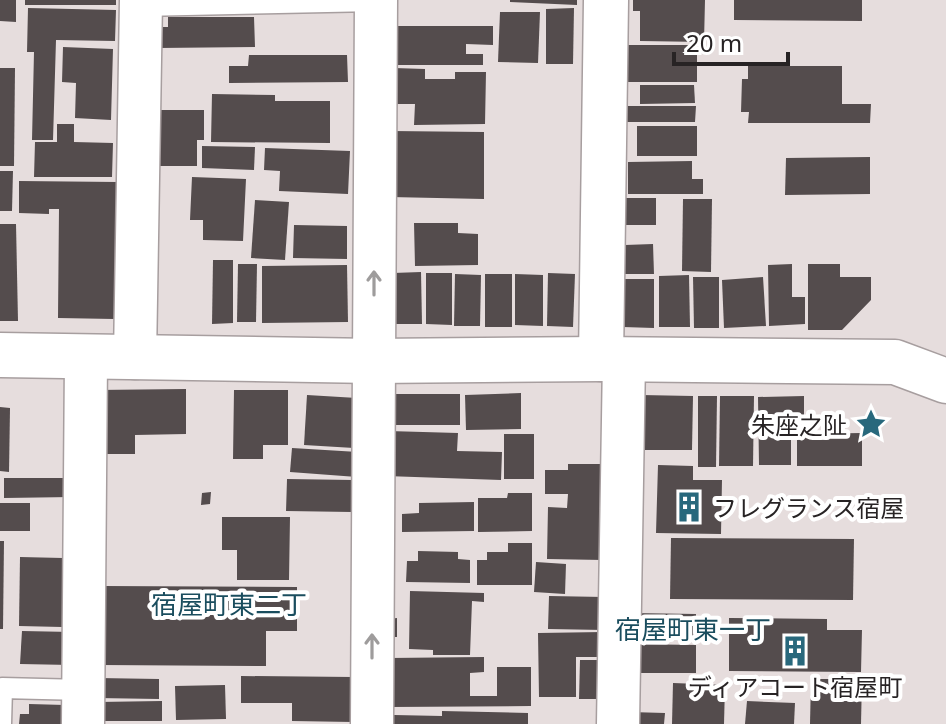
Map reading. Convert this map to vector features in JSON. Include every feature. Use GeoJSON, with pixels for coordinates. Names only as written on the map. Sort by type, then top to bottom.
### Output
{"type":"FeatureCollection","features":[{"type":"Feature","properties":{"kind":"street"},"geometry":{"type":"LineString","coordinates":[[606,0],[618,724]]}},
{"type":"Feature","properties":{"kind":"street"},"geometry":{"type":"LineString","coordinates":[[372,724],[376,1]]}},
{"type":"Feature","properties":{"kind":"street"},"geometry":{"type":"LineString","coordinates":[[135,358],[141,3]]}},
{"type":"Feature","properties":{"kind":"street"},"geometry":{"type":"LineString","coordinates":[[0,355],[373,361],[612,359],[895,362],[946,381]]}},
{"type":"Feature","properties":{"kind":"street"},"geometry":{"type":"LineString","coordinates":[[83,707],[86,358]]}},
{"type":"Feature","properties":{"kind":"lane"},"geometry":{"type":"LineString","coordinates":[[141,3],[376,1]]}},
{"type":"Feature","properties":{"kind":"lane"},"geometry":{"type":"LineString","coordinates":[[1,724],[2,688],[83,707]]}},
{"type":"Feature","properties":{"kind":"building"},"geometry":{"type":"Polygon","coordinates":[[[0,0],[16,0],[16,22],[0,21],[0,0]]]}},
{"type":"Feature","properties":{"kind":"building"},"geometry":{"type":"Polygon","coordinates":[[[25,0],[116,0],[116,5],[25,5],[25,0]]]}},
{"type":"Feature","properties":{"kind":"building"},"geometry":{"type":"Polygon","coordinates":[[[577,0],[577,5],[510,2],[577,0]]]}},
{"type":"Feature","properties":{"kind":"building"},"geometry":{"type":"Polygon","coordinates":[[[633,0],[705,0],[704,42],[640,41],[640,11],[633,11],[633,0]]]}},
{"type":"Feature","properties":{"kind":"building"},"geometry":{"type":"Polygon","coordinates":[[[734,0],[862,0],[862,21],[734,20],[734,0]]]}},
{"type":"Feature","properties":{"kind":"building"},"geometry":{"type":"Polygon","coordinates":[[[28,8],[116,10],[115,41],[56,40],[53,140],[32,140],[34,52],[27,52],[28,8]]]}},
{"type":"Feature","properties":{"kind":"building"},"geometry":{"type":"Polygon","coordinates":[[[574,8],[573,64],[546,64],[546,9],[574,8]]]}},
{"type":"Feature","properties":{"kind":"building"},"geometry":{"type":"Polygon","coordinates":[[[500,12],[540,12],[538,63],[498,62],[500,12]]]}},
{"type":"Feature","properties":{"kind":"building"},"geometry":{"type":"Polygon","coordinates":[[[168,17],[254,17],[255,47],[158,48],[158,27],[168,27],[168,17]]]}},
{"type":"Feature","properties":{"kind":"building"},"geometry":{"type":"Polygon","coordinates":[[[391,26],[493,26],[493,45],[466,44],[466,54],[483,54],[483,65],[391,65],[391,26]]]}},
{"type":"Feature","properties":{"kind":"building"},"geometry":{"type":"Polygon","coordinates":[[[627,45],[697,45],[697,82],[628,82],[627,45]]]}},
{"type":"Feature","properties":{"kind":"building"},"geometry":{"type":"Polygon","coordinates":[[[63,47],[113,49],[111,120],[75,118],[76,83],[62,82],[63,47]]]}},
{"type":"Feature","properties":{"kind":"building"},"geometry":{"type":"Polygon","coordinates":[[[249,55],[347,55],[348,82],[229,83],[229,66],[248,66],[249,55]]]}},
{"type":"Feature","properties":{"kind":"building"},"geometry":{"type":"Polygon","coordinates":[[[748,66],[842,66],[842,104],[871,104],[870,123],[748,123],[749,112],[741,112],[742,79],[748,79],[748,66]]]}},
{"type":"Feature","properties":{"kind":"building"},"geometry":{"type":"Polygon","coordinates":[[[0,68],[15,68],[14,166],[0,166],[0,68]]]}},
{"type":"Feature","properties":{"kind":"building"},"geometry":{"type":"Polygon","coordinates":[[[394,68],[425,69],[425,79],[455,79],[455,72],[486,72],[485,124],[414,125],[415,104],[393,104],[394,68]]]}},
{"type":"Feature","properties":{"kind":"building"},"geometry":{"type":"Polygon","coordinates":[[[640,85],[694,85],[695,103],[640,104],[640,85]]]}},
{"type":"Feature","properties":{"kind":"building"},"geometry":{"type":"Polygon","coordinates":[[[212,94],[275,95],[275,101],[330,101],[330,143],[211,142],[212,94]]]}},
{"type":"Feature","properties":{"kind":"building"},"geometry":{"type":"Polygon","coordinates":[[[627,106],[696,106],[695,122],[627,122],[627,106]]]}},
{"type":"Feature","properties":{"kind":"building"},"geometry":{"type":"Polygon","coordinates":[[[158,110],[204,110],[204,140],[197,140],[197,166],[158,166],[158,110]]]}},
{"type":"Feature","properties":{"kind":"building"},"geometry":{"type":"Polygon","coordinates":[[[57,124],[74,124],[74,142],[113,143],[112,177],[34,177],[35,142],[57,142],[57,124]]]}},
{"type":"Feature","properties":{"kind":"building"},"geometry":{"type":"Polygon","coordinates":[[[637,126],[697,126],[697,156],[637,156],[637,126]]]}},
{"type":"Feature","properties":{"kind":"building"},"geometry":{"type":"Polygon","coordinates":[[[391,131],[484,132],[484,199],[390,197],[391,131]]]}},
{"type":"Feature","properties":{"kind":"building"},"geometry":{"type":"Polygon","coordinates":[[[202,146],[255,147],[254,170],[202,168],[202,146]]]}},
{"type":"Feature","properties":{"kind":"building"},"geometry":{"type":"Polygon","coordinates":[[[265,148],[350,151],[348,194],[279,191],[280,171],[264,170],[265,148]]]}},
{"type":"Feature","properties":{"kind":"building"},"geometry":{"type":"Polygon","coordinates":[[[870,157],[870,194],[785,195],[786,158],[870,157]]]}},
{"type":"Feature","properties":{"kind":"building"},"geometry":{"type":"Polygon","coordinates":[[[692,161],[692,179],[703,179],[703,194],[628,194],[628,162],[692,161]]]}},
{"type":"Feature","properties":{"kind":"building"},"geometry":{"type":"Polygon","coordinates":[[[0,171],[13,171],[12,211],[0,211],[0,171]]]}},
{"type":"Feature","properties":{"kind":"building"},"geometry":{"type":"Polygon","coordinates":[[[192,177],[246,179],[243,241],[203,240],[203,220],[190,220],[192,177]]]}},
{"type":"Feature","properties":{"kind":"building"},"geometry":{"type":"Polygon","coordinates":[[[19,181],[117,182],[114,319],[58,318],[59,209],[49,209],[49,214],[19,213],[19,181]]]}},
{"type":"Feature","properties":{"kind":"building"},"geometry":{"type":"Polygon","coordinates":[[[626,198],[656,198],[656,225],[626,225],[626,198]]]}},
{"type":"Feature","properties":{"kind":"building"},"geometry":{"type":"Polygon","coordinates":[[[683,199],[712,199],[711,272],[682,271],[683,199]]]}},
{"type":"Feature","properties":{"kind":"building"},"geometry":{"type":"Polygon","coordinates":[[[255,200],[289,202],[285,260],[251,258],[255,200]]]}},
{"type":"Feature","properties":{"kind":"building"},"geometry":{"type":"Polygon","coordinates":[[[414,223],[458,223],[458,233],[478,234],[478,265],[415,266],[414,223]]]}},
{"type":"Feature","properties":{"kind":"building"},"geometry":{"type":"Polygon","coordinates":[[[0,224],[16,224],[18,321],[0,321],[0,224]]]}},
{"type":"Feature","properties":{"kind":"building"},"geometry":{"type":"Polygon","coordinates":[[[294,225],[347,226],[347,259],[293,258],[294,225]]]}},
{"type":"Feature","properties":{"kind":"building"},"geometry":{"type":"Polygon","coordinates":[[[653,244],[654,274],[625,274],[625,245],[653,244]]]}},
{"type":"Feature","properties":{"kind":"building"},"geometry":{"type":"Polygon","coordinates":[[[213,260],[233,260],[233,323],[212,324],[213,260]]]}},
{"type":"Feature","properties":{"kind":"building"},"geometry":{"type":"Polygon","coordinates":[[[238,264],[257,264],[256,322],[237,322],[238,264]]]}},
{"type":"Feature","properties":{"kind":"building"},"geometry":{"type":"Polygon","coordinates":[[[792,264],[792,297],[805,297],[805,324],[769,326],[768,265],[792,264]]]}},
{"type":"Feature","properties":{"kind":"building"},"geometry":{"type":"Polygon","coordinates":[[[808,264],[840,264],[840,277],[871,277],[871,300],[842,330],[808,330],[808,264]]]}},
{"type":"Feature","properties":{"kind":"building"},"geometry":{"type":"Polygon","coordinates":[[[347,265],[348,322],[262,323],[262,266],[347,265]]]}},
{"type":"Feature","properties":{"kind":"building"},"geometry":{"type":"Polygon","coordinates":[[[421,272],[422,324],[393,324],[393,273],[421,272]]]}},
{"type":"Feature","properties":{"kind":"building"},"geometry":{"type":"Polygon","coordinates":[[[426,273],[452,273],[452,325],[426,324],[426,273]]]}},
{"type":"Feature","properties":{"kind":"building"},"geometry":{"type":"Polygon","coordinates":[[[548,273],[575,274],[573,327],[547,326],[548,273]]]}},
{"type":"Feature","properties":{"kind":"building"},"geometry":{"type":"Polygon","coordinates":[[[455,274],[481,275],[480,326],[454,326],[455,274]]]}},
{"type":"Feature","properties":{"kind":"building"},"geometry":{"type":"Polygon","coordinates":[[[485,274],[512,274],[512,327],[485,327],[485,274]]]}},
{"type":"Feature","properties":{"kind":"building"},"geometry":{"type":"Polygon","coordinates":[[[515,274],[543,275],[543,326],[515,325],[515,274]]]}},
{"type":"Feature","properties":{"kind":"building"},"geometry":{"type":"Polygon","coordinates":[[[689,275],[690,327],[659,327],[659,276],[689,275]]]}},
{"type":"Feature","properties":{"kind":"building"},"geometry":{"type":"Polygon","coordinates":[[[693,277],[719,277],[719,328],[694,328],[693,277]]]}},
{"type":"Feature","properties":{"kind":"building"},"geometry":{"type":"Polygon","coordinates":[[[763,277],[766,326],[724,328],[722,280],[763,277]]]}},
{"type":"Feature","properties":{"kind":"building"},"geometry":{"type":"Polygon","coordinates":[[[624,279],[654,279],[654,328],[623,327],[624,279]]]}},
{"type":"Feature","properties":{"kind":"building"},"geometry":{"type":"Polygon","coordinates":[[[186,389],[186,434],[135,435],[135,454],[96,454],[96,390],[186,389]]]}},
{"type":"Feature","properties":{"kind":"building"},"geometry":{"type":"Polygon","coordinates":[[[234,390],[288,390],[288,445],[263,445],[263,459],[233,459],[234,390]]]}},
{"type":"Feature","properties":{"kind":"building"},"geometry":{"type":"Polygon","coordinates":[[[521,393],[521,429],[466,430],[465,395],[521,393]]]}},
{"type":"Feature","properties":{"kind":"building"},"geometry":{"type":"Polygon","coordinates":[[[393,394],[460,394],[460,425],[392,425],[393,394]]]}},
{"type":"Feature","properties":{"kind":"building"},"geometry":{"type":"Polygon","coordinates":[[[307,395],[357,398],[354,448],[304,445],[307,395]]]}},
{"type":"Feature","properties":{"kind":"building"},"geometry":{"type":"Polygon","coordinates":[[[641,395],[693,396],[692,450],[640,450],[641,395]]]}},
{"type":"Feature","properties":{"kind":"building"},"geometry":{"type":"Polygon","coordinates":[[[698,396],[717,396],[716,467],[698,467],[698,396]]]}},
{"type":"Feature","properties":{"kind":"building"},"geometry":{"type":"Polygon","coordinates":[[[720,396],[754,396],[753,466],[719,466],[720,396]]]}},
{"type":"Feature","properties":{"kind":"building"},"geometry":{"type":"Polygon","coordinates":[[[804,396],[804,430],[791,429],[791,465],[759,465],[758,397],[804,396]]]}},
{"type":"Feature","properties":{"kind":"building"},"geometry":{"type":"Polygon","coordinates":[[[0,407],[10,408],[9,472],[0,471],[0,407]]]}},
{"type":"Feature","properties":{"kind":"building"},"geometry":{"type":"Polygon","coordinates":[[[388,431],[458,433],[457,451],[502,452],[501,480],[386,476],[388,431]]]}},
{"type":"Feature","properties":{"kind":"building"},"geometry":{"type":"Polygon","coordinates":[[[862,433],[862,466],[797,466],[797,434],[862,433]]]}},
{"type":"Feature","properties":{"kind":"building"},"geometry":{"type":"Polygon","coordinates":[[[504,434],[534,434],[534,479],[504,479],[504,434]]]}},
{"type":"Feature","properties":{"kind":"building"},"geometry":{"type":"Polygon","coordinates":[[[292,448],[358,452],[357,477],[290,472],[292,448]]]}},
{"type":"Feature","properties":{"kind":"building"},"geometry":{"type":"Polygon","coordinates":[[[568,464],[605,464],[603,560],[547,559],[548,507],[567,508],[568,494],[545,494],[545,470],[568,470],[568,464]]]}},
{"type":"Feature","properties":{"kind":"building","name":"フレグランス宿屋"},"geometry":{"type":"Polygon","coordinates":[[[658,465],[693,466],[693,480],[722,480],[721,534],[656,533],[658,465]]]}},
{"type":"Feature","properties":{"kind":"building"},"geometry":{"type":"Polygon","coordinates":[[[4,478],[71,478],[72,497],[4,498],[4,478]]]}},
{"type":"Feature","properties":{"kind":"building"},"geometry":{"type":"Polygon","coordinates":[[[287,479],[353,480],[352,512],[286,511],[287,479]]]}},
{"type":"Feature","properties":{"kind":"building"},"geometry":{"type":"Polygon","coordinates":[[[211,492],[210,504],[201,505],[202,493],[211,492]]]}},
{"type":"Feature","properties":{"kind":"building"},"geometry":{"type":"Polygon","coordinates":[[[508,493],[532,493],[532,531],[478,532],[478,498],[507,498],[508,493]]]}},
{"type":"Feature","properties":{"kind":"building"},"geometry":{"type":"Polygon","coordinates":[[[474,502],[474,531],[402,532],[402,514],[419,513],[419,503],[474,502]]]}},
{"type":"Feature","properties":{"kind":"building"},"geometry":{"type":"Polygon","coordinates":[[[0,503],[30,503],[30,531],[0,531],[0,503]]]}},
{"type":"Feature","properties":{"kind":"building"},"geometry":{"type":"Polygon","coordinates":[[[222,517],[290,517],[289,580],[237,580],[237,550],[222,550],[222,517]]]}},
{"type":"Feature","properties":{"kind":"building"},"geometry":{"type":"Polygon","coordinates":[[[671,538],[854,539],[853,600],[670,599],[671,538]]]}},
{"type":"Feature","properties":{"kind":"building"},"geometry":{"type":"Polygon","coordinates":[[[0,541],[4,541],[3,629],[0,629],[0,541]]]}},
{"type":"Feature","properties":{"kind":"building"},"geometry":{"type":"Polygon","coordinates":[[[508,543],[532,543],[532,585],[477,585],[477,560],[487,560],[487,552],[508,552],[508,543]]]}},
{"type":"Feature","properties":{"kind":"building"},"geometry":{"type":"Polygon","coordinates":[[[418,551],[458,552],[458,559],[470,560],[470,583],[406,582],[407,561],[418,561],[418,551]]]}},
{"type":"Feature","properties":{"kind":"building"},"geometry":{"type":"Polygon","coordinates":[[[20,557],[63,558],[62,627],[19,626],[20,557]]]}},
{"type":"Feature","properties":{"kind":"building"},"geometry":{"type":"Polygon","coordinates":[[[536,562],[566,564],[565,594],[534,592],[536,562]]]}},
{"type":"Feature","properties":{"kind":"building"},"geometry":{"type":"Polygon","coordinates":[[[102,586],[297,587],[297,631],[266,631],[266,666],[101,665],[102,586]]]}},
{"type":"Feature","properties":{"kind":"building"},"geometry":{"type":"Polygon","coordinates":[[[410,591],[484,593],[484,602],[472,601],[470,655],[433,655],[433,650],[409,649],[410,591]]]}},
{"type":"Feature","properties":{"kind":"building"},"geometry":{"type":"Polygon","coordinates":[[[549,596],[604,597],[604,630],[548,629],[549,596]]]}},
{"type":"Feature","properties":{"kind":"building"},"geometry":{"type":"Polygon","coordinates":[[[631,613],[696,614],[695,640],[630,639],[631,613]]]}},
{"type":"Feature","properties":{"kind":"building"},"geometry":{"type":"Polygon","coordinates":[[[397,618],[397,637],[388,637],[388,619],[397,618]]]}},
{"type":"Feature","properties":{"kind":"building","name":"ディアコート宿屋町"},"geometry":{"type":"Polygon","coordinates":[[[729,618],[827,619],[827,630],[862,630],[861,672],[729,671],[729,618]]]}},
{"type":"Feature","properties":{"kind":"building"},"geometry":{"type":"Polygon","coordinates":[[[22,631],[72,632],[71,665],[20,664],[22,631]]]}},
{"type":"Feature","properties":{"kind":"building"},"geometry":{"type":"Polygon","coordinates":[[[603,632],[604,657],[576,657],[576,697],[539,697],[538,633],[603,632]]]}},
{"type":"Feature","properties":{"kind":"building"},"geometry":{"type":"Polygon","coordinates":[[[629,644],[696,645],[696,673],[629,673],[629,644]]]}},
{"type":"Feature","properties":{"kind":"building"},"geometry":{"type":"Polygon","coordinates":[[[484,657],[484,672],[470,673],[470,696],[497,696],[497,667],[531,667],[531,706],[389,707],[389,658],[484,657]]]}},
{"type":"Feature","properties":{"kind":"building"},"geometry":{"type":"Polygon","coordinates":[[[580,660],[606,660],[605,699],[579,699],[580,660]]]}},
{"type":"Feature","properties":{"kind":"building"},"geometry":{"type":"Polygon","coordinates":[[[241,676],[353,677],[353,722],[292,721],[292,703],[241,703],[241,676]]]}},
{"type":"Feature","properties":{"kind":"building"},"geometry":{"type":"Polygon","coordinates":[[[98,678],[159,679],[159,699],[97,698],[98,678]]]}},
{"type":"Feature","properties":{"kind":"building"},"geometry":{"type":"Polygon","coordinates":[[[811,679],[862,679],[861,724],[810,724],[811,679]]]}},
{"type":"Feature","properties":{"kind":"building"},"geometry":{"type":"Polygon","coordinates":[[[673,683],[725,685],[724,724],[672,724],[673,683]]]}},
{"type":"Feature","properties":{"kind":"building"},"geometry":{"type":"Polygon","coordinates":[[[225,685],[226,719],[176,720],[175,686],[225,685]]]}},
{"type":"Feature","properties":{"kind":"building"},"geometry":{"type":"Polygon","coordinates":[[[162,701],[162,721],[98,721],[98,702],[162,701]]]}},
{"type":"Feature","properties":{"kind":"building"},"geometry":{"type":"Polygon","coordinates":[[[747,701],[795,703],[794,724],[745,724],[747,701]]]}},
{"type":"Feature","properties":{"kind":"building"},"geometry":{"type":"Polygon","coordinates":[[[29,704],[65,705],[64,724],[19,724],[20,714],[29,714],[29,704]]]}},
{"type":"Feature","properties":{"kind":"building"},"geometry":{"type":"Polygon","coordinates":[[[442,711],[528,713],[528,724],[394,724],[394,715],[442,716],[442,711]]]}},
{"type":"Feature","properties":{"kind":"building"},"geometry":{"type":"Polygon","coordinates":[[[630,712],[665,713],[664,724],[630,724],[630,712]]]}},
{"type":"Feature","properties":{"kind":"place","name":"朱座之阯"},"geometry":{"type":"Point","coordinates":[871,424]}},
{"type":"Feature","properties":{"kind":"place","name":"フレグランス宿屋"},"geometry":{"type":"Point","coordinates":[689,507]}},
{"type":"Feature","properties":{"kind":"place","name":"ディアコート宿屋町"},"geometry":{"type":"Point","coordinates":[795,651]}},
{"type":"Feature","properties":{"kind":"district","name":"宿屋町東二丁"},"geometry":{"type":"Point","coordinates":[229,604]}},
{"type":"Feature","properties":{"kind":"district","name":"宿屋町東一丁"},"geometry":{"type":"Point","coordinates":[693,629]}}]}
